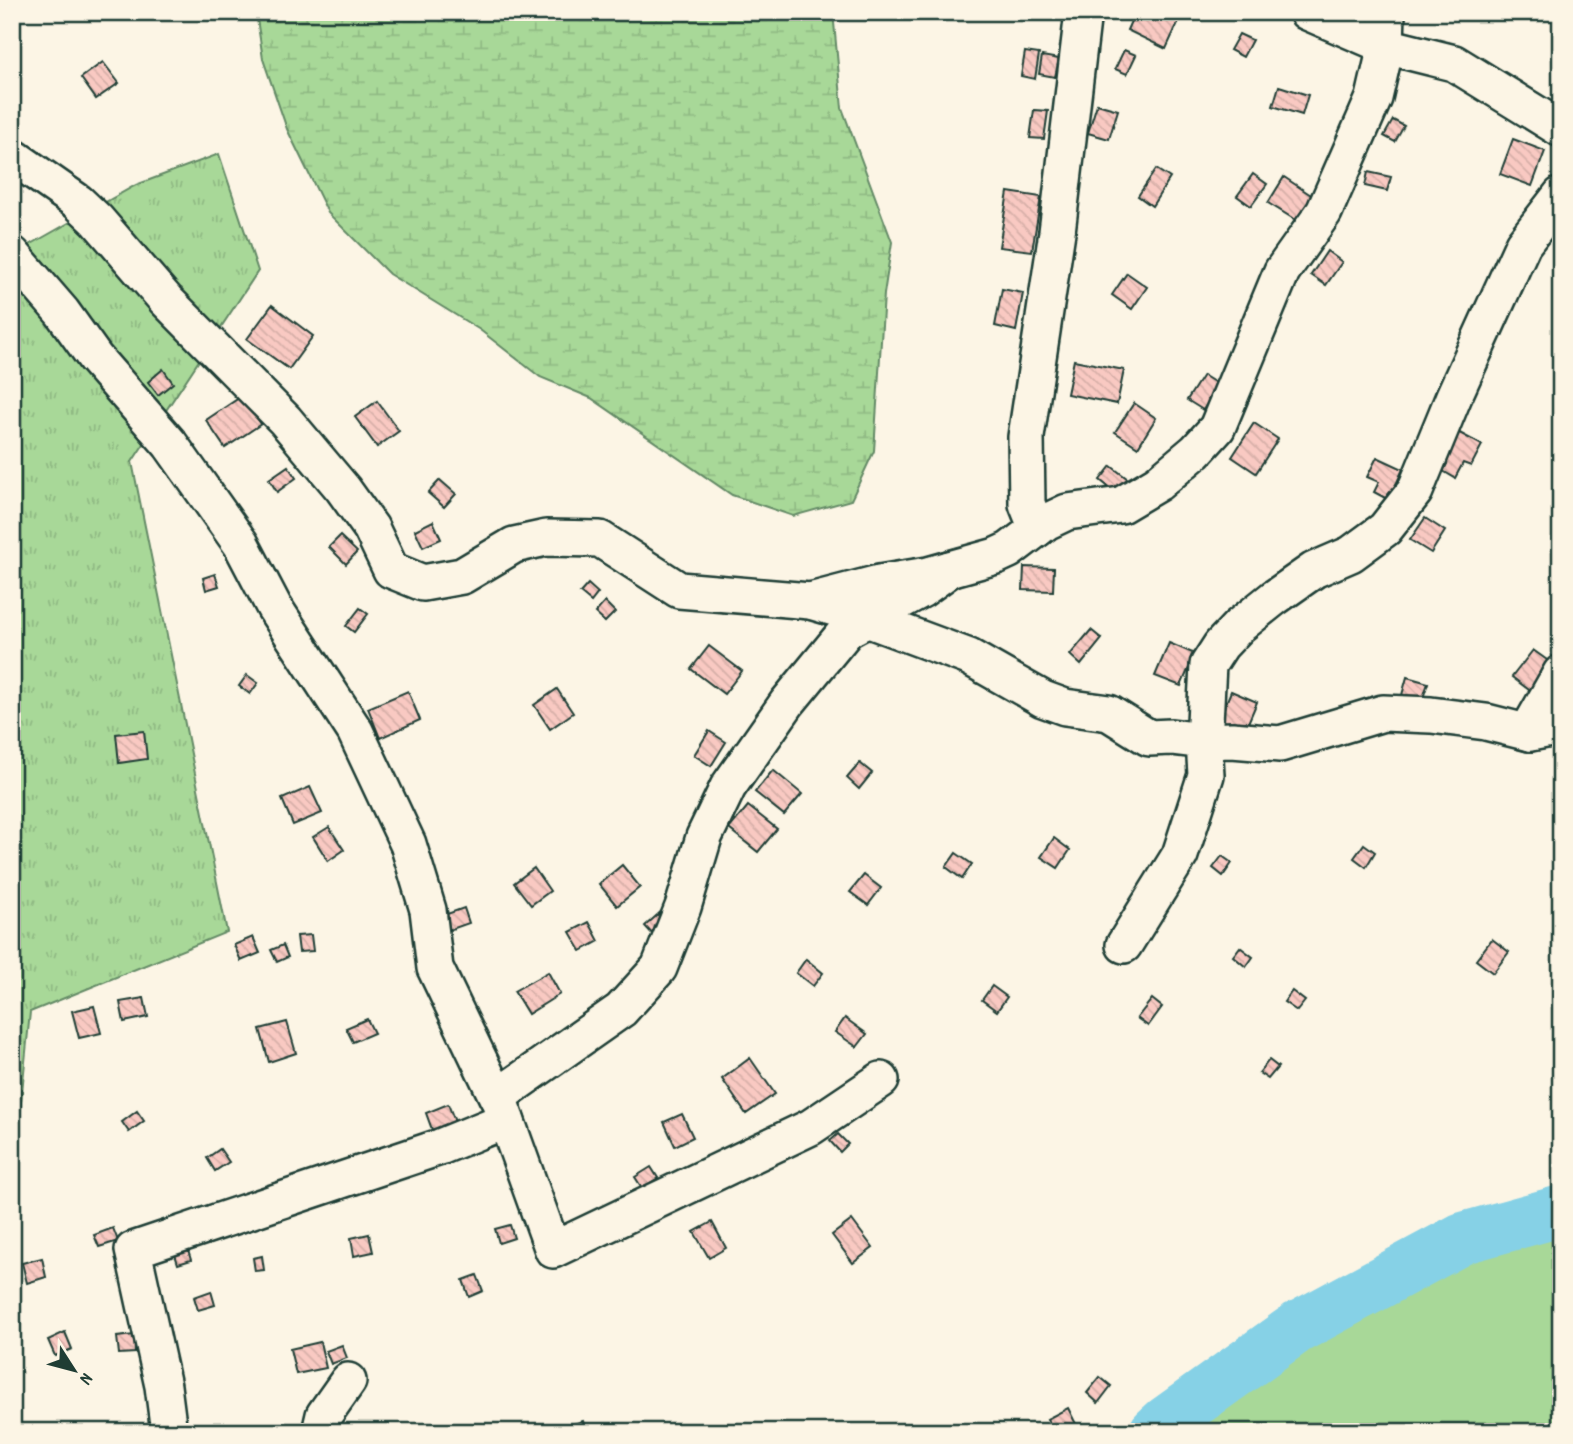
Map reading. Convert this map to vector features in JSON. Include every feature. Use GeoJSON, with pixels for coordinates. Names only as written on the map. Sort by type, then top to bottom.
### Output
{"type":"FeatureCollection","features":[{"type":"Feature","properties":{"kind":"street"},"geometry":{"type":"LineString","coordinates":[[1037,529],[1027,504],[1026,437],[1057,232],[1083,12]]}},
{"type":"Feature","properties":{"kind":"street"},"geometry":{"type":"LineString","coordinates":[[1307,12],[1386,29],[1454,63],[1561,129]]}},
{"type":"Feature","properties":{"kind":"street"},"geometry":{"type":"LineString","coordinates":[[810,601],[950,569],[1009,550],[1046,522],[1067,512],[1121,505],[1158,483],[1196,452],[1217,428],[1282,271],[1324,212],[1374,98],[1386,29]]}},
{"type":"Feature","properties":{"kind":"street"},"geometry":{"type":"LineString","coordinates":[[12,156],[78,202],[97,220],[166,300],[285,420],[371,528],[391,570],[423,583],[462,576],[514,545],[546,538],[600,539],[679,590],[810,601],[869,619],[968,657],[1043,699],[1065,707],[1109,713],[1149,738],[1280,744],[1383,713],[1431,715],[1545,730]]}},
{"type":"Feature","properties":{"kind":"street"},"geometry":{"type":"LineString","coordinates":[[1124,945],[1180,855],[1206,775],[1204,741],[1208,665],[1221,645],[1274,598],[1314,570],[1351,554],[1385,529],[1415,491],[1454,396],[1523,244],[1561,195]]}},
{"type":"Feature","properties":{"kind":"street"},"geometry":{"type":"LineString","coordinates":[[12,254],[62,312],[95,358],[170,444],[241,544],[274,607],[355,731],[408,844],[428,910],[435,968],[502,1109],[554,1250],[811,1128],[881,1080]]}},
{"type":"Feature","properties":{"kind":"street"},"geometry":{"type":"LineString","coordinates":[[169,1432],[163,1386],[133,1250],[440,1147],[502,1109],[621,1010],[659,968],[683,907],[704,837],[728,787],[787,703],[847,630],[921,590],[950,569]]}},
{"type":"Feature","properties":{"kind":"street"},"geometry":{"type":"LineString","coordinates":[[1545,730],[1533,722],[1561,673]]}},
{"type":"Feature","properties":{"kind":"street"},"geometry":{"type":"LineString","coordinates":[[320,1432],[324,1415],[348,1381]]}},
{"type":"Feature","properties":{"kind":"green space"},"geometry":{"type":"Polygon","coordinates":[[[256,12],[833,12],[842,108],[892,242],[884,294],[874,451],[851,500],[793,516],[732,495],[591,398],[540,377],[480,330],[389,274],[328,213],[287,129],[263,59],[256,12]]]}},
{"type":"Feature","properties":{"kind":"green space"},"geometry":{"type":"Polygon","coordinates":[[[219,154],[258,271],[132,462],[227,932],[30,1012],[12,1192],[12,255],[136,185],[219,154]]]}},
{"type":"Feature","properties":{"kind":"green space"},"geometry":{"type":"Polygon","coordinates":[[[1561,1201],[1561,1432],[1162,1432],[1258,1361],[1561,1201]]]}},
{"type":"Feature","properties":{"kind":"building"},"geometry":{"type":"Polygon","coordinates":[[[1135,12],[1183,12],[1166,49],[1127,30],[1135,12]]]}},
{"type":"Feature","properties":{"kind":"building"},"geometry":{"type":"Polygon","coordinates":[[[1239,34],[1252,40],[1243,57],[1230,50],[1239,34]]]}},
{"type":"Feature","properties":{"kind":"building"},"geometry":{"type":"Polygon","coordinates":[[[1124,50],[1136,55],[1127,74],[1115,69],[1124,50]]]}},
{"type":"Feature","properties":{"kind":"building"},"geometry":{"type":"Polygon","coordinates":[[[1025,52],[1039,54],[1035,79],[1021,76],[1025,52]]]}},
{"type":"Feature","properties":{"kind":"building"},"geometry":{"type":"Polygon","coordinates":[[[1042,56],[1059,59],[1055,77],[1039,74],[1042,56]]]}},
{"type":"Feature","properties":{"kind":"building"},"geometry":{"type":"Polygon","coordinates":[[[103,62],[119,83],[96,99],[81,78],[103,62]]]}},
{"type":"Feature","properties":{"kind":"building"},"geometry":{"type":"Polygon","coordinates":[[[1279,86],[1308,95],[1302,115],[1273,106],[1279,86]]]}},
{"type":"Feature","properties":{"kind":"building"},"geometry":{"type":"Polygon","coordinates":[[[1097,104],[1118,110],[1109,139],[1088,133],[1097,104]]]}},
{"type":"Feature","properties":{"kind":"building"},"geometry":{"type":"Polygon","coordinates":[[[1034,110],[1048,111],[1044,139],[1030,138],[1034,110]]]}},
{"type":"Feature","properties":{"kind":"building"},"geometry":{"type":"Polygon","coordinates":[[[1393,120],[1404,126],[1395,142],[1384,136],[1393,120]]]}},
{"type":"Feature","properties":{"kind":"building"},"geometry":{"type":"Polygon","coordinates":[[[1513,139],[1545,151],[1532,186],[1500,174],[1513,139]]]}},
{"type":"Feature","properties":{"kind":"building"},"geometry":{"type":"Polygon","coordinates":[[[1156,169],[1170,178],[1152,206],[1138,196],[1156,169]]]}},
{"type":"Feature","properties":{"kind":"building"},"geometry":{"type":"Polygon","coordinates":[[[1368,172],[1391,177],[1387,191],[1365,186],[1368,172]]]}},
{"type":"Feature","properties":{"kind":"building"},"geometry":{"type":"Polygon","coordinates":[[[1253,174],[1267,184],[1251,206],[1237,196],[1253,174]]]}},
{"type":"Feature","properties":{"kind":"building"},"geometry":{"type":"Polygon","coordinates":[[[1284,177],[1314,197],[1299,222],[1268,203],[1284,177]]]}},
{"type":"Feature","properties":{"kind":"building"},"geometry":{"type":"Polygon","coordinates":[[[1008,192],[1041,197],[1032,251],[999,247],[1008,192]]]}},
{"type":"Feature","properties":{"kind":"building"},"geometry":{"type":"Polygon","coordinates":[[[1327,251],[1342,262],[1326,285],[1311,275],[1327,251]]]}},
{"type":"Feature","properties":{"kind":"building"},"geometry":{"type":"Polygon","coordinates":[[[1127,273],[1147,287],[1132,309],[1112,295],[1127,273]]]}},
{"type":"Feature","properties":{"kind":"building"},"geometry":{"type":"Polygon","coordinates":[[[1002,289],[1023,293],[1016,331],[995,326],[1002,289]]]}},
{"type":"Feature","properties":{"kind":"building"},"geometry":{"type":"Polygon","coordinates":[[[272,305],[313,336],[289,369],[247,339],[272,305]]]}},
{"type":"Feature","properties":{"kind":"building"},"geometry":{"type":"Polygon","coordinates":[[[1074,360],[1124,370],[1117,404],[1067,394],[1074,360]]]}},
{"type":"Feature","properties":{"kind":"building"},"geometry":{"type":"Polygon","coordinates":[[[163,369],[173,383],[158,395],[148,382],[163,369]]]}},
{"type":"Feature","properties":{"kind":"building"},"geometry":{"type":"Polygon","coordinates":[[[1203,375],[1219,385],[1203,410],[1187,400],[1203,375]]]}},
{"type":"Feature","properties":{"kind":"building"},"geometry":{"type":"Polygon","coordinates":[[[242,396],[261,424],[225,448],[206,420],[242,396]]]}},
{"type":"Feature","properties":{"kind":"building"},"geometry":{"type":"Polygon","coordinates":[[[377,401],[399,431],[377,447],[355,417],[377,401]]]}},
{"type":"Feature","properties":{"kind":"building"},"geometry":{"type":"Polygon","coordinates":[[[1134,403],[1156,418],[1138,447],[1115,432],[1134,403]]]}},
{"type":"Feature","properties":{"kind":"building"},"geometry":{"type":"Polygon","coordinates":[[[1254,423],[1278,439],[1256,473],[1232,457],[1254,423]]]}},
{"type":"Feature","properties":{"kind":"building"},"geometry":{"type":"Polygon","coordinates":[[[1452,429],[1482,445],[1471,466],[1463,463],[1455,478],[1443,471],[1447,464],[1436,459],[1452,429]]]}},
{"type":"Feature","properties":{"kind":"building"},"geometry":{"type":"Polygon","coordinates":[[[1377,457],[1403,469],[1389,500],[1374,492],[1379,482],[1367,477],[1377,457]]]}},
{"type":"Feature","properties":{"kind":"building"},"geometry":{"type":"Polygon","coordinates":[[[288,466],[296,478],[277,492],[269,479],[288,466]]]}},
{"type":"Feature","properties":{"kind":"building"},"geometry":{"type":"Polygon","coordinates":[[[1111,466],[1128,479],[1116,493],[1100,480],[1111,466]]]}},
{"type":"Feature","properties":{"kind":"building"},"geometry":{"type":"Polygon","coordinates":[[[440,480],[456,494],[444,507],[428,493],[440,480]]]}},
{"type":"Feature","properties":{"kind":"building"},"geometry":{"type":"Polygon","coordinates":[[[1425,518],[1445,531],[1431,553],[1410,540],[1425,518]]]}},
{"type":"Feature","properties":{"kind":"building"},"geometry":{"type":"Polygon","coordinates":[[[433,521],[441,539],[423,547],[415,530],[433,521]]]}},
{"type":"Feature","properties":{"kind":"building"},"geometry":{"type":"Polygon","coordinates":[[[340,536],[357,552],[346,564],[329,547],[340,536]]]}},
{"type":"Feature","properties":{"kind":"building"},"geometry":{"type":"Polygon","coordinates":[[[1024,567],[1054,568],[1053,591],[1023,590],[1024,567]]]}},
{"type":"Feature","properties":{"kind":"building"},"geometry":{"type":"Polygon","coordinates":[[[215,574],[219,586],[206,590],[203,578],[215,574]]]}},
{"type":"Feature","properties":{"kind":"building"},"geometry":{"type":"Polygon","coordinates":[[[588,584],[598,593],[591,602],[580,593],[588,584]]]}},
{"type":"Feature","properties":{"kind":"building"},"geometry":{"type":"Polygon","coordinates":[[[605,602],[615,612],[605,622],[595,613],[605,602]]]}},
{"type":"Feature","properties":{"kind":"building"},"geometry":{"type":"Polygon","coordinates":[[[360,608],[368,614],[354,632],[346,626],[360,608]]]}},
{"type":"Feature","properties":{"kind":"building"},"geometry":{"type":"Polygon","coordinates":[[[1091,630],[1102,639],[1081,665],[1070,655],[1091,630]]]}},
{"type":"Feature","properties":{"kind":"building"},"geometry":{"type":"Polygon","coordinates":[[[1169,643],[1195,654],[1181,686],[1155,676],[1169,643]]]}},
{"type":"Feature","properties":{"kind":"building"},"geometry":{"type":"Polygon","coordinates":[[[709,646],[742,671],[724,694],[691,669],[709,646]]]}},
{"type":"Feature","properties":{"kind":"building"},"geometry":{"type":"Polygon","coordinates":[[[1533,650],[1554,665],[1533,693],[1512,677],[1533,650]]]}},
{"type":"Feature","properties":{"kind":"building"},"geometry":{"type":"Polygon","coordinates":[[[247,675],[258,683],[250,694],[239,686],[247,675]]]}},
{"type":"Feature","properties":{"kind":"building"},"geometry":{"type":"Polygon","coordinates":[[[1407,677],[1428,683],[1422,701],[1402,695],[1407,677]]]}},
{"type":"Feature","properties":{"kind":"building"},"geometry":{"type":"Polygon","coordinates":[[[557,689],[573,713],[550,729],[534,705],[557,689]]]}},
{"type":"Feature","properties":{"kind":"building"},"geometry":{"type":"Polygon","coordinates":[[[408,691],[420,720],[380,738],[368,708],[408,691]]]}},
{"type":"Feature","properties":{"kind":"building"},"geometry":{"type":"Polygon","coordinates":[[[1231,691],[1257,702],[1242,737],[1217,725],[1231,691]]]}},
{"type":"Feature","properties":{"kind":"building"},"geometry":{"type":"Polygon","coordinates":[[[144,731],[147,759],[119,763],[116,734],[144,731]]]}},
{"type":"Feature","properties":{"kind":"building"},"geometry":{"type":"Polygon","coordinates":[[[709,731],[726,742],[711,766],[694,755],[709,731]]]}},
{"type":"Feature","properties":{"kind":"building"},"geometry":{"type":"Polygon","coordinates":[[[860,763],[872,773],[859,789],[847,778],[860,763]]]}},
{"type":"Feature","properties":{"kind":"building"},"geometry":{"type":"Polygon","coordinates":[[[773,770],[802,794],[784,815],[755,792],[773,770]]]}},
{"type":"Feature","properties":{"kind":"building"},"geometry":{"type":"Polygon","coordinates":[[[310,787],[322,813],[293,825],[282,799],[310,787]]]}},
{"type":"Feature","properties":{"kind":"building"},"geometry":{"type":"Polygon","coordinates":[[[748,806],[777,829],[758,852],[729,829],[748,806]]]}},
{"type":"Feature","properties":{"kind":"building"},"geometry":{"type":"Polygon","coordinates":[[[329,827],[344,850],[328,861],[313,837],[329,827]]]}},
{"type":"Feature","properties":{"kind":"building"},"geometry":{"type":"Polygon","coordinates":[[[1054,838],[1070,850],[1058,868],[1041,857],[1054,838]]]}},
{"type":"Feature","properties":{"kind":"building"},"geometry":{"type":"Polygon","coordinates":[[[1364,844],[1375,852],[1366,867],[1354,858],[1364,844]]]}},
{"type":"Feature","properties":{"kind":"building"},"geometry":{"type":"Polygon","coordinates":[[[956,853],[972,864],[962,879],[946,867],[956,853]]]}},
{"type":"Feature","properties":{"kind":"building"},"geometry":{"type":"Polygon","coordinates":[[[1222,856],[1232,863],[1223,876],[1213,868],[1222,856]]]}},
{"type":"Feature","properties":{"kind":"building"},"geometry":{"type":"Polygon","coordinates":[[[622,865],[640,887],[617,906],[599,884],[622,865]]]}},
{"type":"Feature","properties":{"kind":"building"},"geometry":{"type":"Polygon","coordinates":[[[534,868],[550,891],[531,905],[514,883],[534,868]]]}},
{"type":"Feature","properties":{"kind":"building"},"geometry":{"type":"Polygon","coordinates":[[[864,875],[881,888],[868,905],[850,892],[864,875]]]}},
{"type":"Feature","properties":{"kind":"building"},"geometry":{"type":"Polygon","coordinates":[[[464,908],[469,923],[449,930],[444,915],[464,908]]]}},
{"type":"Feature","properties":{"kind":"building"},"geometry":{"type":"Polygon","coordinates":[[[664,909],[655,937],[645,926],[664,909]]]}},
{"type":"Feature","properties":{"kind":"building"},"geometry":{"type":"Polygon","coordinates":[[[589,922],[599,941],[581,951],[570,932],[589,922]]]}},
{"type":"Feature","properties":{"kind":"building"},"geometry":{"type":"Polygon","coordinates":[[[311,935],[313,951],[299,952],[297,936],[311,935]]]}},
{"type":"Feature","properties":{"kind":"building"},"geometry":{"type":"Polygon","coordinates":[[[253,937],[260,953],[241,961],[234,945],[253,937]]]}},
{"type":"Feature","properties":{"kind":"building"},"geometry":{"type":"Polygon","coordinates":[[[1492,939],[1509,952],[1493,973],[1476,960],[1492,939]]]}},
{"type":"Feature","properties":{"kind":"building"},"geometry":{"type":"Polygon","coordinates":[[[283,945],[288,957],[277,962],[271,950],[283,945]]]}},
{"type":"Feature","properties":{"kind":"building"},"geometry":{"type":"Polygon","coordinates":[[[1240,947],[1253,957],[1246,967],[1233,956],[1240,947]]]}},
{"type":"Feature","properties":{"kind":"building"},"geometry":{"type":"Polygon","coordinates":[[[806,959],[823,973],[813,986],[796,973],[806,959]]]}},
{"type":"Feature","properties":{"kind":"building"},"geometry":{"type":"Polygon","coordinates":[[[548,972],[560,994],[528,1014],[514,991],[548,972]]]}},
{"type":"Feature","properties":{"kind":"building"},"geometry":{"type":"Polygon","coordinates":[[[992,986],[1007,997],[997,1011],[982,1000],[992,986]]]}},
{"type":"Feature","properties":{"kind":"building"},"geometry":{"type":"Polygon","coordinates":[[[1292,991],[1305,1001],[1297,1011],[1284,1002],[1292,991]]]}},
{"type":"Feature","properties":{"kind":"building"},"geometry":{"type":"Polygon","coordinates":[[[144,998],[148,1017],[124,1022],[120,1002],[144,998]]]}},
{"type":"Feature","properties":{"kind":"building"},"geometry":{"type":"Polygon","coordinates":[[[1152,999],[1162,1007],[1148,1026],[1137,1018],[1152,999]]]}},
{"type":"Feature","properties":{"kind":"building"},"geometry":{"type":"Polygon","coordinates":[[[94,1006],[101,1033],[79,1038],[72,1011],[94,1006]]]}},
{"type":"Feature","properties":{"kind":"building"},"geometry":{"type":"Polygon","coordinates":[[[845,1018],[867,1034],[857,1047],[835,1032],[845,1018]]]}},
{"type":"Feature","properties":{"kind":"building"},"geometry":{"type":"Polygon","coordinates":[[[367,1019],[374,1033],[353,1042],[346,1028],[367,1019]]]}},
{"type":"Feature","properties":{"kind":"building"},"geometry":{"type":"Polygon","coordinates":[[[287,1022],[296,1053],[269,1062],[260,1029],[287,1022]]]}},
{"type":"Feature","properties":{"kind":"building"},"geometry":{"type":"Polygon","coordinates":[[[750,1058],[775,1094],[746,1114],[722,1079],[750,1058]]]}},
{"type":"Feature","properties":{"kind":"building"},"geometry":{"type":"Polygon","coordinates":[[[1269,1060],[1278,1067],[1268,1079],[1259,1073],[1269,1060]]]}},
{"type":"Feature","properties":{"kind":"building"},"geometry":{"type":"Polygon","coordinates":[[[448,1104],[457,1127],[434,1135],[426,1113],[448,1104]]]}},
{"type":"Feature","properties":{"kind":"building"},"geometry":{"type":"Polygon","coordinates":[[[137,1111],[144,1121],[129,1132],[122,1122],[137,1111]]]}},
{"type":"Feature","properties":{"kind":"building"},"geometry":{"type":"Polygon","coordinates":[[[682,1114],[693,1137],[675,1146],[664,1122],[682,1114]]]}},
{"type":"Feature","properties":{"kind":"building"},"geometry":{"type":"Polygon","coordinates":[[[838,1134],[848,1144],[840,1152],[830,1141],[838,1134]]]}},
{"type":"Feature","properties":{"kind":"building"},"geometry":{"type":"Polygon","coordinates":[[[220,1149],[229,1162],[215,1171],[207,1158],[220,1149]]]}},
{"type":"Feature","properties":{"kind":"building"},"geometry":{"type":"Polygon","coordinates":[[[651,1167],[658,1178],[642,1188],[635,1177],[651,1167]]]}},
{"type":"Feature","properties":{"kind":"building"},"geometry":{"type":"Polygon","coordinates":[[[852,1220],[873,1248],[853,1263],[832,1235],[852,1220]]]}},
{"type":"Feature","properties":{"kind":"building"},"geometry":{"type":"Polygon","coordinates":[[[712,1222],[726,1248],[709,1258],[694,1232],[712,1222]]]}},
{"type":"Feature","properties":{"kind":"building"},"geometry":{"type":"Polygon","coordinates":[[[510,1225],[514,1238],[499,1243],[495,1229],[510,1225]]]}},
{"type":"Feature","properties":{"kind":"building"},"geometry":{"type":"Polygon","coordinates":[[[113,1228],[118,1241],[99,1247],[94,1235],[113,1228]]]}},
{"type":"Feature","properties":{"kind":"building"},"geometry":{"type":"Polygon","coordinates":[[[369,1234],[373,1252],[354,1256],[351,1238],[369,1234]]]}},
{"type":"Feature","properties":{"kind":"building"},"geometry":{"type":"Polygon","coordinates":[[[185,1241],[191,1260],[178,1264],[172,1245],[185,1241]]]}},
{"type":"Feature","properties":{"kind":"building"},"geometry":{"type":"Polygon","coordinates":[[[262,1256],[264,1270],[255,1271],[253,1258],[262,1256]]]}},
{"type":"Feature","properties":{"kind":"building"},"geometry":{"type":"Polygon","coordinates":[[[42,1258],[46,1277],[27,1283],[22,1263],[42,1258]]]}},
{"type":"Feature","properties":{"kind":"building"},"geometry":{"type":"Polygon","coordinates":[[[477,1275],[483,1291],[469,1297],[463,1280],[477,1275]]]}},
{"type":"Feature","properties":{"kind":"building"},"geometry":{"type":"Polygon","coordinates":[[[211,1291],[215,1305],[198,1310],[194,1297],[211,1291]]]}},
{"type":"Feature","properties":{"kind":"building"},"geometry":{"type":"Polygon","coordinates":[[[65,1332],[72,1349],[55,1356],[48,1340],[65,1332]]]}},
{"type":"Feature","properties":{"kind":"building"},"geometry":{"type":"Polygon","coordinates":[[[134,1335],[135,1353],[119,1354],[117,1337],[134,1335]]]}},
{"type":"Feature","properties":{"kind":"building"},"geometry":{"type":"Polygon","coordinates":[[[320,1342],[326,1368],[296,1374],[290,1349],[320,1342]]]}},
{"type":"Feature","properties":{"kind":"building"},"geometry":{"type":"Polygon","coordinates":[[[342,1345],[347,1358],[331,1364],[326,1351],[342,1345]]]}},
{"type":"Feature","properties":{"kind":"building"},"geometry":{"type":"Polygon","coordinates":[[[1100,1377],[1111,1386],[1098,1403],[1087,1393],[1100,1377]]]}},
{"type":"Feature","properties":{"kind":"building"},"geometry":{"type":"Polygon","coordinates":[[[1068,1408],[1077,1426],[1065,1432],[1054,1432],[1047,1419],[1068,1408]]]}},
{"type":"Feature","properties":{"kind":"building"},"geometry":{"type":"Polygon","coordinates":[[[583,1421],[586,1432],[547,1432],[583,1421]]]}},
{"type":"Feature","properties":{"kind":"waterway"},"geometry":{"type":"LineString","coordinates":[[1155,1432],[1298,1327],[1463,1238],[1561,1211]]}}]}
